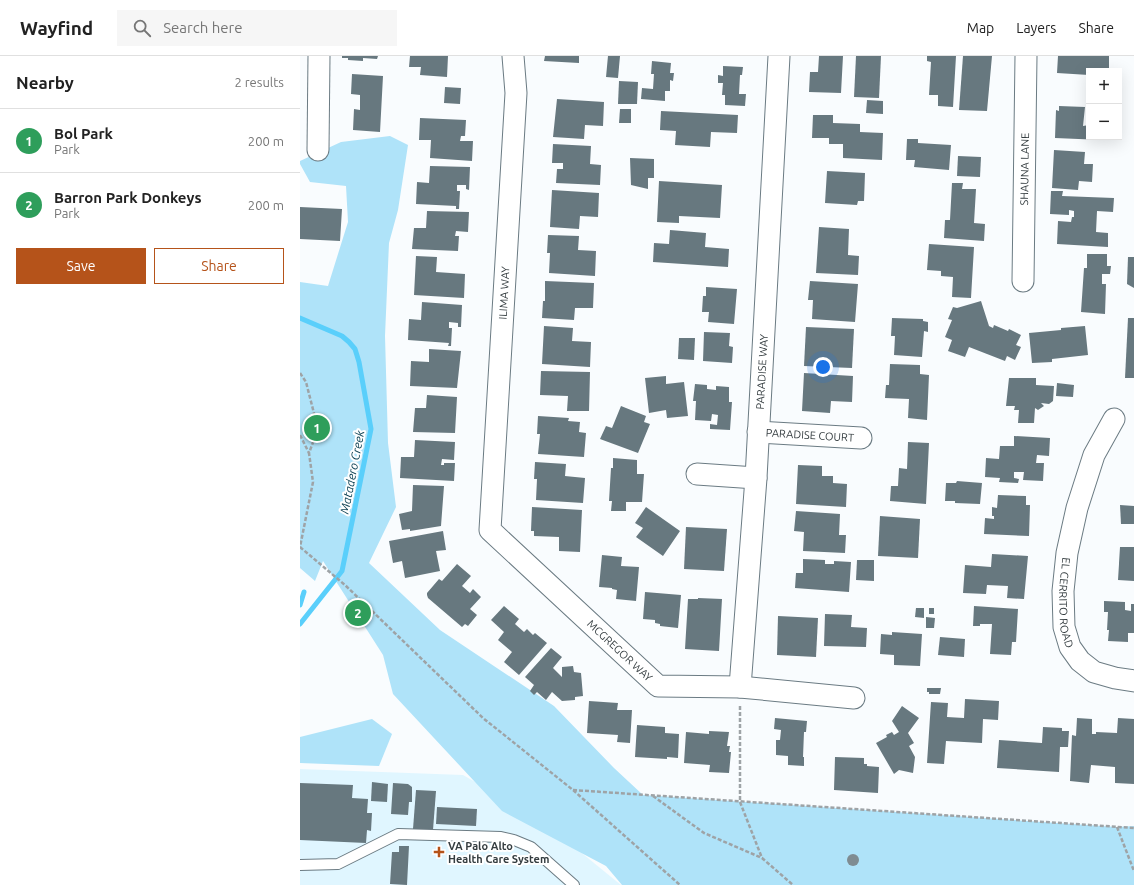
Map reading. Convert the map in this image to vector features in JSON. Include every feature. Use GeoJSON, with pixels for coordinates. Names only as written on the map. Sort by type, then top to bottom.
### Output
{"type":"FeatureCollection","features":[{"type":"Feature","properties":{"kind":"street"},"geometry":{"type":"LineString","coordinates":[[318,150],[319,56]]}},
{"type":"Feature","properties":{"kind":"street","name":"ILIMA WAY"},"geometry":{"type":"LineString","coordinates":[[490,530],[516,93],[512,56]]}},
{"type":"Feature","properties":{"kind":"street","name":"PARADISE WAY"},"geometry":{"type":"LineString","coordinates":[[740,687],[756,478],[779,56]]}},
{"type":"Feature","properties":{"kind":"street","name":"SHAUNA LANE"},"geometry":{"type":"LineString","coordinates":[[1023,281],[1026,56]]}},
{"type":"Feature","properties":{"kind":"street","name":"EL CERRITO ROAD"},"geometry":{"type":"LineString","coordinates":[[1114,419],[1094,455],[1076,508],[1066,552],[1063,591],[1064,627],[1070,647],[1080,660],[1094,672],[1115,678],[1134,681]]}},
{"type":"Feature","properties":{"kind":"street","name":"PARADISE COURT"},"geometry":{"type":"LineString","coordinates":[[758,432],[861,438]]}},
{"type":"Feature","properties":{"kind":"street"},"geometry":{"type":"LineString","coordinates":[[697,474],[756,478]]}},
{"type":"Feature","properties":{"kind":"street","name":"MCGREGOR WAY"},"geometry":{"type":"LineString","coordinates":[[490,530],[658,686],[740,687],[854,698]]}},
{"type":"Feature","properties":{"kind":"lane"},"geometry":{"type":"LineString","coordinates":[[300,865],[338,864],[398,834],[501,837],[514,840],[531,847],[574,885]]}},
{"type":"Feature","properties":{"kind":"path"},"geometry":{"type":"LineString","coordinates":[[300,373],[306,382],[318,429],[309,453]]}},
{"type":"Feature","properties":{"kind":"path"},"geometry":{"type":"LineString","coordinates":[[300,435],[309,453],[313,482],[300,547],[323,568],[345,585],[483,718],[573,790],[680,885]]}},
{"type":"Feature","properties":{"kind":"path"},"geometry":{"type":"LineString","coordinates":[[740,687],[740,802],[762,858]]}},
{"type":"Feature","properties":{"kind":"path"},"geometry":{"type":"LineString","coordinates":[[573,790],[1134,828]]}},
{"type":"Feature","properties":{"kind":"path"},"geometry":{"type":"LineString","coordinates":[[653,796],[704,832],[762,858],[793,885]]}},
{"type":"Feature","properties":{"kind":"path"},"geometry":{"type":"LineString","coordinates":[[1117,827],[1134,871]]}},
{"type":"Feature","properties":{"kind":"shaded area"},"geometry":{"type":"Polygon","coordinates":[[[390,136],[408,145],[398,210],[389,243],[385,336],[388,443],[396,507],[369,563],[440,630],[554,706],[614,768],[643,795],[1117,827],[1134,826],[1134,885],[622,885],[606,866],[502,811],[393,694],[383,655],[323,561],[315,581],[300,568],[300,282],[328,286],[348,222],[346,186],[310,182],[300,164],[300,161],[341,142],[390,136]]]}},
{"type":"Feature","properties":{"kind":"shaded area"},"geometry":{"type":"Polygon","coordinates":[[[372,719],[392,734],[379,766],[300,763],[300,737],[372,719]]]}},
{"type":"Feature","properties":{"kind":"shaded area","name":"VA Palo Alto Health Care System"},"geometry":{"type":"Polygon","coordinates":[[[300,769],[463,775],[540,819],[621,885],[300,885],[300,769]]]}},
{"type":"Feature","properties":{"kind":"building"},"geometry":{"type":"Polygon","coordinates":[[[342,56],[378,56],[377,59],[363,58],[363,61],[348,60],[348,58],[342,58],[342,56]]]}},
{"type":"Feature","properties":{"kind":"building"},"geometry":{"type":"Polygon","coordinates":[[[410,56],[448,56],[447,77],[420,75],[421,67],[409,67],[410,56]]]}},
{"type":"Feature","properties":{"kind":"building"},"geometry":{"type":"Polygon","coordinates":[[[545,56],[579,56],[579,63],[544,61],[545,56]]]}},
{"type":"Feature","properties":{"kind":"building"},"geometry":{"type":"Polygon","coordinates":[[[608,56],[620,56],[618,78],[606,77],[608,56]]]}},
{"type":"Feature","properties":{"kind":"building"},"geometry":{"type":"Polygon","coordinates":[[[819,56],[843,56],[841,93],[809,92],[810,72],[818,72],[819,56]]]}},
{"type":"Feature","properties":{"kind":"building"},"geometry":{"type":"Polygon","coordinates":[[[856,56],[881,56],[879,98],[854,97],[856,56]]]}},
{"type":"Feature","properties":{"kind":"building"},"geometry":{"type":"Polygon","coordinates":[[[927,56],[956,56],[953,107],[938,106],[938,95],[929,95],[931,62],[927,61],[927,56]]]}},
{"type":"Feature","properties":{"kind":"building"},"geometry":{"type":"Polygon","coordinates":[[[963,56],[992,56],[987,111],[959,110],[963,56]]]}},
{"type":"Feature","properties":{"kind":"building"},"geometry":{"type":"Polygon","coordinates":[[[1058,56],[1109,56],[1109,68],[1086,68],[1086,75],[1057,73],[1058,56]]]}},
{"type":"Feature","properties":{"kind":"building"},"geometry":{"type":"Polygon","coordinates":[[[652,61],[671,63],[670,73],[674,73],[673,81],[670,80],[670,91],[665,91],[665,101],[641,99],[642,88],[653,89],[654,74],[651,74],[652,61]]]}},
{"type":"Feature","properties":{"kind":"building"},"geometry":{"type":"Polygon","coordinates":[[[723,66],[743,67],[742,75],[740,75],[739,94],[746,94],[745,106],[725,105],[725,95],[722,95],[723,83],[718,83],[718,75],[723,76],[723,66]]]}},
{"type":"Feature","properties":{"kind":"building"},"geometry":{"type":"Polygon","coordinates":[[[352,74],[383,76],[380,132],[353,130],[354,109],[360,110],[360,95],[351,94],[352,74]]]}},
{"type":"Feature","properties":{"kind":"building"},"geometry":{"type":"Polygon","coordinates":[[[619,81],[638,82],[637,104],[618,104],[619,81]]]}},
{"type":"Feature","properties":{"kind":"building"},"geometry":{"type":"Polygon","coordinates":[[[445,87],[461,88],[460,104],[444,103],[445,87]]]}},
{"type":"Feature","properties":{"kind":"building"},"geometry":{"type":"Polygon","coordinates":[[[557,99],[604,102],[603,126],[585,125],[584,139],[553,137],[557,99]]]}},
{"type":"Feature","properties":{"kind":"building"},"geometry":{"type":"Polygon","coordinates":[[[867,100],[883,101],[883,114],[866,113],[867,100]]]}},
{"type":"Feature","properties":{"kind":"building"},"geometry":{"type":"Polygon","coordinates":[[[1059,106],[1085,107],[1083,126],[1086,126],[1086,139],[1055,138],[1056,110],[1059,111],[1059,106]]]}},
{"type":"Feature","properties":{"kind":"building"},"geometry":{"type":"Polygon","coordinates":[[[620,109],[631,109],[631,123],[619,123],[620,109]]]}},
{"type":"Feature","properties":{"kind":"building"},"geometry":{"type":"Polygon","coordinates":[[[661,111],[738,115],[737,133],[711,132],[710,147],[675,145],[676,131],[660,130],[661,111]]]}},
{"type":"Feature","properties":{"kind":"building"},"geometry":{"type":"Polygon","coordinates":[[[813,115],[833,115],[833,123],[860,124],[860,132],[883,133],[882,160],[843,158],[843,144],[829,144],[829,138],[812,138],[813,115]]]}},
{"type":"Feature","properties":{"kind":"building"},"geometry":{"type":"Polygon","coordinates":[[[420,118],[466,120],[465,136],[461,136],[460,141],[473,141],[472,161],[430,158],[431,140],[419,140],[420,118]]]}},
{"type":"Feature","properties":{"kind":"building"},"geometry":{"type":"Polygon","coordinates":[[[907,139],[918,139],[918,143],[951,145],[949,170],[914,167],[915,160],[906,160],[907,139]]]}},
{"type":"Feature","properties":{"kind":"building"},"geometry":{"type":"Polygon","coordinates":[[[553,144],[591,146],[590,164],[601,165],[600,185],[556,183],[557,169],[563,169],[563,163],[552,163],[553,144]]]}},
{"type":"Feature","properties":{"kind":"building"},"geometry":{"type":"Polygon","coordinates":[[[1054,150],[1085,152],[1084,164],[1093,164],[1092,182],[1079,181],[1078,190],[1052,188],[1054,150]]]}},
{"type":"Feature","properties":{"kind":"building"},"geometry":{"type":"Polygon","coordinates":[[[958,156],[981,157],[980,177],[957,176],[958,156]]]}},
{"type":"Feature","properties":{"kind":"building"},"geometry":{"type":"Polygon","coordinates":[[[630,158],[654,159],[654,178],[648,178],[648,189],[631,185],[630,158]]]}},
{"type":"Feature","properties":{"kind":"building"},"geometry":{"type":"Polygon","coordinates":[[[430,166],[470,167],[469,190],[466,189],[466,185],[457,185],[457,191],[460,191],[459,209],[456,209],[456,206],[416,204],[417,182],[429,183],[430,166]]]}},
{"type":"Feature","properties":{"kind":"building"},"geometry":{"type":"Polygon","coordinates":[[[827,171],[865,173],[864,201],[858,201],[857,205],[825,203],[827,171]]]}},
{"type":"Feature","properties":{"kind":"building"},"geometry":{"type":"Polygon","coordinates":[[[659,181],[722,185],[720,218],[679,216],[679,223],[657,222],[659,181]]]}},
{"type":"Feature","properties":{"kind":"building"},"geometry":{"type":"Polygon","coordinates":[[[952,183],[963,183],[962,189],[976,189],[974,223],[985,224],[984,241],[944,238],[945,220],[950,220],[952,183]]]}},
{"type":"Feature","properties":{"kind":"building"},"geometry":{"type":"Polygon","coordinates":[[[552,190],[599,193],[598,217],[580,216],[579,229],[550,227],[552,190]]]}},
{"type":"Feature","properties":{"kind":"building"},"geometry":{"type":"Polygon","coordinates":[[[1051,191],[1063,191],[1062,196],[1114,198],[1113,212],[1097,211],[1096,232],[1108,233],[1108,247],[1057,244],[1058,221],[1071,222],[1072,217],[1074,217],[1074,211],[1069,210],[1069,215],[1050,214],[1051,191]]]}},
{"type":"Feature","properties":{"kind":"building"},"geometry":{"type":"Polygon","coordinates":[[[300,207],[342,209],[340,241],[300,239],[300,207]]]}},
{"type":"Feature","properties":{"kind":"building"},"geometry":{"type":"Polygon","coordinates":[[[427,211],[469,212],[468,232],[456,231],[455,236],[459,236],[458,251],[412,249],[414,228],[426,228],[427,211]]]}},
{"type":"Feature","properties":{"kind":"building"},"geometry":{"type":"Polygon","coordinates":[[[819,227],[849,229],[848,255],[859,256],[858,275],[816,273],[819,227]]]}},
{"type":"Feature","properties":{"kind":"building"},"geometry":{"type":"Polygon","coordinates":[[[670,230],[706,233],[705,247],[729,249],[728,267],[653,262],[654,243],[669,244],[670,230]]]}},
{"type":"Feature","properties":{"kind":"building"},"geometry":{"type":"Polygon","coordinates":[[[548,235],[579,236],[578,250],[596,251],[595,276],[549,273],[550,253],[547,253],[548,235]]]}},
{"type":"Feature","properties":{"kind":"building"},"geometry":{"type":"Polygon","coordinates":[[[929,244],[974,247],[971,298],[952,297],[953,277],[941,276],[941,271],[927,270],[929,244]]]}},
{"type":"Feature","properties":{"kind":"building"},"geometry":{"type":"Polygon","coordinates":[[[1087,254],[1107,254],[1107,266],[1111,266],[1110,274],[1102,274],[1102,284],[1106,284],[1105,314],[1081,312],[1084,268],[1087,268],[1087,254]]]}},
{"type":"Feature","properties":{"kind":"building"},"geometry":{"type":"Polygon","coordinates":[[[416,256],[437,257],[436,272],[465,274],[464,298],[414,295],[416,256]]]}},
{"type":"Feature","properties":{"kind":"building"},"geometry":{"type":"Polygon","coordinates":[[[1128,257],[1134,257],[1134,288],[1127,284],[1128,257]]]}},
{"type":"Feature","properties":{"kind":"building"},"geometry":{"type":"Polygon","coordinates":[[[545,281],[594,283],[593,308],[575,308],[574,320],[542,318],[543,301],[545,301],[545,281]]]}},
{"type":"Feature","properties":{"kind":"building"},"geometry":{"type":"Polygon","coordinates":[[[810,281],[858,284],[855,322],[812,319],[813,300],[808,300],[810,281]]]}},
{"type":"Feature","properties":{"kind":"building"},"geometry":{"type":"Polygon","coordinates":[[[706,287],[737,289],[734,324],[708,322],[709,312],[702,312],[703,296],[706,296],[706,287]]]}},
{"type":"Feature","properties":{"kind":"building"},"geometry":{"type":"Polygon","coordinates":[[[981,301],[989,326],[993,328],[994,325],[1008,331],[1009,329],[1021,335],[1016,345],[1021,347],[1015,360],[1007,356],[1005,361],[969,347],[965,357],[948,351],[952,340],[945,337],[952,320],[948,319],[953,307],[957,308],[981,301]]]}},
{"type":"Feature","properties":{"kind":"building"},"geometry":{"type":"Polygon","coordinates":[[[422,302],[462,305],[461,327],[458,327],[458,323],[449,322],[449,328],[452,328],[451,346],[448,346],[449,343],[408,340],[409,319],[421,320],[422,302]]]}},
{"type":"Feature","properties":{"kind":"building"},"geometry":{"type":"Polygon","coordinates":[[[892,318],[923,319],[923,321],[928,322],[928,332],[924,331],[922,357],[894,355],[895,336],[891,336],[892,318]]]}},
{"type":"Feature","properties":{"kind":"building"},"geometry":{"type":"Polygon","coordinates":[[[1128,318],[1134,318],[1134,378],[1125,378],[1128,318]]]}},
{"type":"Feature","properties":{"kind":"building"},"geometry":{"type":"Polygon","coordinates":[[[544,326],[573,328],[572,341],[591,342],[590,367],[542,364],[544,326]]]}},
{"type":"Feature","properties":{"kind":"building"},"geometry":{"type":"Polygon","coordinates":[[[1085,326],[1088,355],[1052,359],[1052,362],[1032,363],[1029,333],[1085,326]]]}},
{"type":"Feature","properties":{"kind":"building"},"geometry":{"type":"Polygon","coordinates":[[[806,327],[854,329],[852,368],[804,366],[806,327]]]}},
{"type":"Feature","properties":{"kind":"building"},"geometry":{"type":"Polygon","coordinates":[[[704,332],[730,333],[729,346],[733,347],[732,363],[703,361],[704,332]]]}},
{"type":"Feature","properties":{"kind":"building"},"geometry":{"type":"Polygon","coordinates":[[[679,338],[695,338],[694,360],[678,359],[679,338]]]}},
{"type":"Feature","properties":{"kind":"building"},"geometry":{"type":"Polygon","coordinates":[[[429,349],[461,351],[457,388],[410,386],[411,361],[429,362],[429,349]]]}},
{"type":"Feature","properties":{"kind":"building"},"geometry":{"type":"Polygon","coordinates":[[[890,364],[920,365],[920,374],[929,375],[927,420],[908,418],[909,399],[885,398],[886,385],[889,385],[890,364]]]}},
{"type":"Feature","properties":{"kind":"building"},"geometry":{"type":"Polygon","coordinates":[[[541,371],[590,372],[589,411],[567,411],[568,396],[540,395],[541,371]]]}},
{"type":"Feature","properties":{"kind":"building"},"geometry":{"type":"Polygon","coordinates":[[[804,373],[853,376],[852,402],[831,401],[830,413],[802,411],[804,373]]]}},
{"type":"Feature","properties":{"kind":"building"},"geometry":{"type":"Polygon","coordinates":[[[666,376],[666,384],[684,382],[688,416],[667,418],[666,410],[649,413],[645,378],[666,376]]]}},
{"type":"Feature","properties":{"kind":"building"},"geometry":{"type":"Polygon","coordinates":[[[1009,378],[1036,378],[1036,385],[1054,386],[1053,401],[1049,404],[1041,403],[1044,406],[1038,410],[1035,408],[1034,423],[1018,423],[1019,410],[1014,410],[1015,406],[1006,406],[1009,378]]]}},
{"type":"Feature","properties":{"kind":"building"},"geometry":{"type":"Polygon","coordinates":[[[1057,383],[1074,385],[1073,397],[1056,396],[1057,383]]]}},
{"type":"Feature","properties":{"kind":"building"},"geometry":{"type":"Polygon","coordinates":[[[695,384],[707,385],[707,389],[716,390],[716,386],[729,387],[729,402],[732,402],[730,430],[710,429],[710,424],[717,425],[718,415],[712,414],[711,421],[695,420],[696,401],[693,401],[695,384]]]}},
{"type":"Feature","properties":{"kind":"building"},"geometry":{"type":"Polygon","coordinates":[[[427,395],[457,397],[455,433],[413,432],[415,408],[426,408],[427,395]]]}},
{"type":"Feature","properties":{"kind":"building"},"geometry":{"type":"Polygon","coordinates":[[[621,406],[646,416],[644,422],[650,424],[638,453],[600,439],[606,426],[612,428],[621,406]]]}},
{"type":"Feature","properties":{"kind":"building"},"geometry":{"type":"Polygon","coordinates":[[[538,416],[569,418],[568,421],[580,422],[579,432],[586,433],[584,457],[538,454],[540,434],[537,434],[538,416]]]}},
{"type":"Feature","properties":{"kind":"building"},"geometry":{"type":"Polygon","coordinates":[[[1014,436],[1050,438],[1049,456],[1037,455],[1036,463],[1044,463],[1043,481],[1023,480],[1024,472],[1014,472],[1014,478],[1019,479],[1018,483],[999,482],[1000,478],[985,477],[986,458],[999,459],[1000,446],[1014,446],[1014,436]]]}},
{"type":"Feature","properties":{"kind":"building"},"geometry":{"type":"Polygon","coordinates":[[[415,440],[455,442],[454,460],[442,459],[441,465],[444,465],[444,463],[455,463],[454,481],[400,478],[401,457],[414,457],[415,440]]]}},
{"type":"Feature","properties":{"kind":"building"},"geometry":{"type":"Polygon","coordinates":[[[908,442],[929,443],[926,504],[890,501],[891,486],[898,486],[899,468],[907,469],[908,442]]]}},
{"type":"Feature","properties":{"kind":"building"},"geometry":{"type":"Polygon","coordinates":[[[613,458],[637,460],[637,474],[644,474],[642,502],[626,502],[626,511],[611,511],[612,501],[609,501],[613,458]]]}},
{"type":"Feature","properties":{"kind":"building"},"geometry":{"type":"Polygon","coordinates":[[[535,462],[566,464],[565,476],[585,478],[583,503],[536,500],[537,479],[534,479],[535,462]]]}},
{"type":"Feature","properties":{"kind":"building"},"geometry":{"type":"Polygon","coordinates":[[[798,465],[822,466],[822,476],[833,476],[833,483],[847,484],[846,507],[796,504],[798,465]]]}},
{"type":"Feature","properties":{"kind":"building"},"geometry":{"type":"Polygon","coordinates":[[[957,481],[982,483],[980,504],[945,501],[946,483],[956,483],[957,481]]]}},
{"type":"Feature","properties":{"kind":"building"},"geometry":{"type":"Polygon","coordinates":[[[413,485],[444,486],[441,526],[410,531],[410,529],[402,530],[399,514],[412,511],[413,485]]]}},
{"type":"Feature","properties":{"kind":"building"},"geometry":{"type":"Polygon","coordinates":[[[998,495],[1026,496],[1026,505],[1030,505],[1029,536],[984,534],[985,518],[994,519],[994,516],[992,516],[992,507],[997,508],[998,495]]]}},
{"type":"Feature","properties":{"kind":"building"},"geometry":{"type":"Polygon","coordinates":[[[1120,505],[1134,506],[1134,524],[1121,524],[1120,505]]]}},
{"type":"Feature","properties":{"kind":"building"},"geometry":{"type":"Polygon","coordinates":[[[532,507],[582,510],[580,552],[559,551],[559,537],[534,536],[534,531],[531,531],[532,507]]]}},
{"type":"Feature","properties":{"kind":"building"},"geometry":{"type":"Polygon","coordinates":[[[646,507],[680,531],[663,556],[636,537],[643,528],[635,523],[646,507]]]}},
{"type":"Feature","properties":{"kind":"building"},"geometry":{"type":"Polygon","coordinates":[[[796,511],[840,514],[839,535],[846,535],[845,553],[803,551],[804,532],[794,531],[796,511]]]}},
{"type":"Feature","properties":{"kind":"building"},"geometry":{"type":"Polygon","coordinates":[[[880,516],[920,519],[918,558],[878,556],[880,516]]]}},
{"type":"Feature","properties":{"kind":"building"},"geometry":{"type":"Polygon","coordinates":[[[686,527],[727,529],[724,571],[684,569],[686,527]]]}},
{"type":"Feature","properties":{"kind":"building"},"geometry":{"type":"Polygon","coordinates":[[[443,531],[446,550],[436,551],[440,571],[405,578],[402,561],[393,563],[389,541],[443,531]]]}},
{"type":"Feature","properties":{"kind":"building"},"geometry":{"type":"Polygon","coordinates":[[[1120,547],[1134,547],[1134,581],[1118,580],[1120,547]]]}},
{"type":"Feature","properties":{"kind":"building"},"geometry":{"type":"Polygon","coordinates":[[[992,554],[1028,556],[1024,599],[1007,598],[1008,586],[987,585],[986,594],[963,593],[965,565],[991,567],[992,554]]]}},
{"type":"Feature","properties":{"kind":"building"},"geometry":{"type":"Polygon","coordinates":[[[602,555],[622,557],[621,566],[639,567],[636,601],[616,599],[617,590],[599,587],[602,555]]]}},
{"type":"Feature","properties":{"kind":"building"},"geometry":{"type":"Polygon","coordinates":[[[803,559],[825,560],[825,564],[834,564],[834,561],[851,562],[849,592],[795,588],[796,573],[803,573],[803,559]]]}},
{"type":"Feature","properties":{"kind":"building"},"geometry":{"type":"Polygon","coordinates":[[[857,560],[874,560],[874,581],[856,580],[857,560]]]}},
{"type":"Feature","properties":{"kind":"building"},"geometry":{"type":"Polygon","coordinates":[[[457,564],[471,576],[462,586],[470,593],[473,589],[481,597],[470,609],[477,615],[468,626],[465,624],[462,627],[428,598],[427,595],[439,579],[442,581],[457,564]]]}},
{"type":"Feature","properties":{"kind":"building"},"geometry":{"type":"Polygon","coordinates":[[[645,592],[681,595],[678,628],[660,626],[660,624],[655,623],[655,620],[643,619],[645,592]]]}},
{"type":"Feature","properties":{"kind":"building"},"geometry":{"type":"Polygon","coordinates":[[[688,599],[722,599],[719,651],[685,649],[688,599]]]}},
{"type":"Feature","properties":{"kind":"building"},"geometry":{"type":"Polygon","coordinates":[[[1104,601],[1125,602],[1125,610],[1131,611],[1131,604],[1134,604],[1134,633],[1128,633],[1128,642],[1108,641],[1108,612],[1104,612],[1104,601]]]}},
{"type":"Feature","properties":{"kind":"building"},"geometry":{"type":"Polygon","coordinates":[[[504,606],[519,619],[515,624],[524,632],[527,629],[533,635],[535,633],[547,643],[519,675],[504,662],[512,652],[498,640],[504,632],[491,620],[504,606]]]}},
{"type":"Feature","properties":{"kind":"building"},"geometry":{"type":"Polygon","coordinates":[[[974,606],[1018,609],[1016,642],[1012,642],[1011,655],[990,654],[992,624],[980,624],[980,626],[973,626],[974,606]]]}},
{"type":"Feature","properties":{"kind":"building"},"geometry":{"type":"Polygon","coordinates":[[[916,608],[924,608],[924,618],[915,617],[916,608]]]}},
{"type":"Feature","properties":{"kind":"building"},"geometry":{"type":"Polygon","coordinates":[[[929,608],[934,608],[934,614],[929,614],[929,608]]]}},
{"type":"Feature","properties":{"kind":"building"},"geometry":{"type":"Polygon","coordinates":[[[825,614],[852,615],[851,627],[867,628],[866,647],[824,646],[825,614]]]}},
{"type":"Feature","properties":{"kind":"building"},"geometry":{"type":"Polygon","coordinates":[[[778,616],[818,618],[816,657],[777,655],[778,616]]]}},
{"type":"Feature","properties":{"kind":"building"},"geometry":{"type":"Polygon","coordinates":[[[926,617],[935,618],[934,628],[926,628],[926,617]]]}},
{"type":"Feature","properties":{"kind":"building"},"geometry":{"type":"Polygon","coordinates":[[[892,632],[922,634],[920,666],[894,665],[894,655],[880,654],[881,634],[892,635],[892,632]]]}},
{"type":"Feature","properties":{"kind":"building"},"geometry":{"type":"Polygon","coordinates":[[[940,637],[965,639],[964,657],[938,655],[940,637]]]}},
{"type":"Feature","properties":{"kind":"building"},"geometry":{"type":"Polygon","coordinates":[[[551,648],[562,657],[553,668],[562,677],[562,667],[573,666],[574,672],[581,673],[583,696],[575,697],[575,700],[562,701],[552,692],[546,700],[537,692],[534,695],[530,691],[534,685],[525,677],[551,648]]]}},
{"type":"Feature","properties":{"kind":"building"},"geometry":{"type":"Polygon","coordinates":[[[927,688],[941,688],[940,694],[929,694],[929,692],[927,692],[927,688]]]}},
{"type":"Feature","properties":{"kind":"building"},"geometry":{"type":"Polygon","coordinates":[[[965,699],[999,701],[998,720],[983,719],[982,743],[946,741],[944,764],[927,763],[931,702],[948,703],[947,717],[964,718],[965,699]]]}},
{"type":"Feature","properties":{"kind":"building"},"geometry":{"type":"Polygon","coordinates":[[[589,701],[618,703],[617,710],[632,710],[630,743],[617,742],[618,735],[587,733],[589,701]]]}},
{"type":"Feature","properties":{"kind":"building"},"geometry":{"type":"Polygon","coordinates":[[[902,706],[919,718],[908,733],[914,743],[909,746],[915,757],[913,773],[899,770],[894,774],[876,743],[887,737],[886,735],[892,732],[894,735],[899,732],[892,721],[902,706]]]}},
{"type":"Feature","properties":{"kind":"building"},"geometry":{"type":"Polygon","coordinates":[[[775,718],[807,721],[806,732],[804,732],[804,766],[788,765],[788,756],[776,755],[776,740],[780,740],[781,730],[774,729],[775,718]]]}},
{"type":"Feature","properties":{"kind":"building"},"geometry":{"type":"Polygon","coordinates":[[[1077,718],[1092,719],[1092,734],[1096,734],[1096,732],[1117,733],[1118,718],[1134,719],[1134,784],[1115,783],[1115,767],[1091,765],[1089,783],[1070,781],[1072,735],[1076,736],[1077,718]]]}},
{"type":"Feature","properties":{"kind":"building"},"geometry":{"type":"Polygon","coordinates":[[[637,725],[665,727],[665,733],[679,734],[678,758],[667,757],[667,759],[635,757],[637,725]]]}},
{"type":"Feature","properties":{"kind":"building"},"geometry":{"type":"Polygon","coordinates":[[[1043,727],[1062,728],[1062,731],[1069,731],[1068,747],[1060,747],[1059,772],[997,768],[999,740],[1042,743],[1043,727]]]}},
{"type":"Feature","properties":{"kind":"building"},"geometry":{"type":"Polygon","coordinates":[[[709,731],[729,732],[727,746],[730,746],[729,752],[731,752],[729,773],[709,772],[710,765],[684,763],[686,732],[709,734],[709,731]]]}},
{"type":"Feature","properties":{"kind":"building"},"geometry":{"type":"Polygon","coordinates":[[[835,757],[864,758],[864,764],[867,764],[867,766],[879,767],[878,793],[834,790],[835,757]]]}},
{"type":"Feature","properties":{"kind":"building"},"geometry":{"type":"Polygon","coordinates":[[[372,782],[388,784],[387,802],[371,801],[372,782]]]}},
{"type":"Feature","properties":{"kind":"building"},"geometry":{"type":"Polygon","coordinates":[[[300,783],[353,785],[352,798],[368,799],[367,813],[372,813],[371,831],[367,830],[366,843],[300,840],[300,783]]]}},
{"type":"Feature","properties":{"kind":"building"},"geometry":{"type":"Polygon","coordinates":[[[393,783],[408,784],[412,787],[412,802],[409,802],[408,815],[391,814],[393,783]]]}},
{"type":"Feature","properties":{"kind":"building"},"geometry":{"type":"Polygon","coordinates":[[[416,790],[436,791],[433,830],[413,829],[416,790]]]}},
{"type":"Feature","properties":{"kind":"building"},"geometry":{"type":"Polygon","coordinates":[[[437,807],[477,809],[476,826],[436,824],[437,807]]]}},
{"type":"Feature","properties":{"kind":"building"},"geometry":{"type":"Polygon","coordinates":[[[399,846],[409,846],[407,885],[390,884],[392,852],[399,852],[399,846]]]}},
{"type":"Feature","properties":{"kind":"waterway","name":"Matadero Creek"},"geometry":{"type":"LineString","coordinates":[[300,318],[342,336],[355,349],[359,362],[371,429],[342,571],[300,624]]}},
{"type":"Feature","properties":{"kind":"waterway"},"geometry":{"type":"LineString","coordinates":[[300,605],[304,592]]}},
{"type":"Feature","properties":{"kind":"place","name":"Bol Park"},"geometry":{"type":"Point","coordinates":[317,428]}},
{"type":"Feature","properties":{"kind":"place","name":"Barron Park Donkeys"},"geometry":{"type":"Point","coordinates":[358,613]}},
{"type":"Feature","properties":{"kind":"place","name":"VA Palo Alto Health Care System"},"geometry":{"type":"Point","coordinates":[439,852]}}]}
